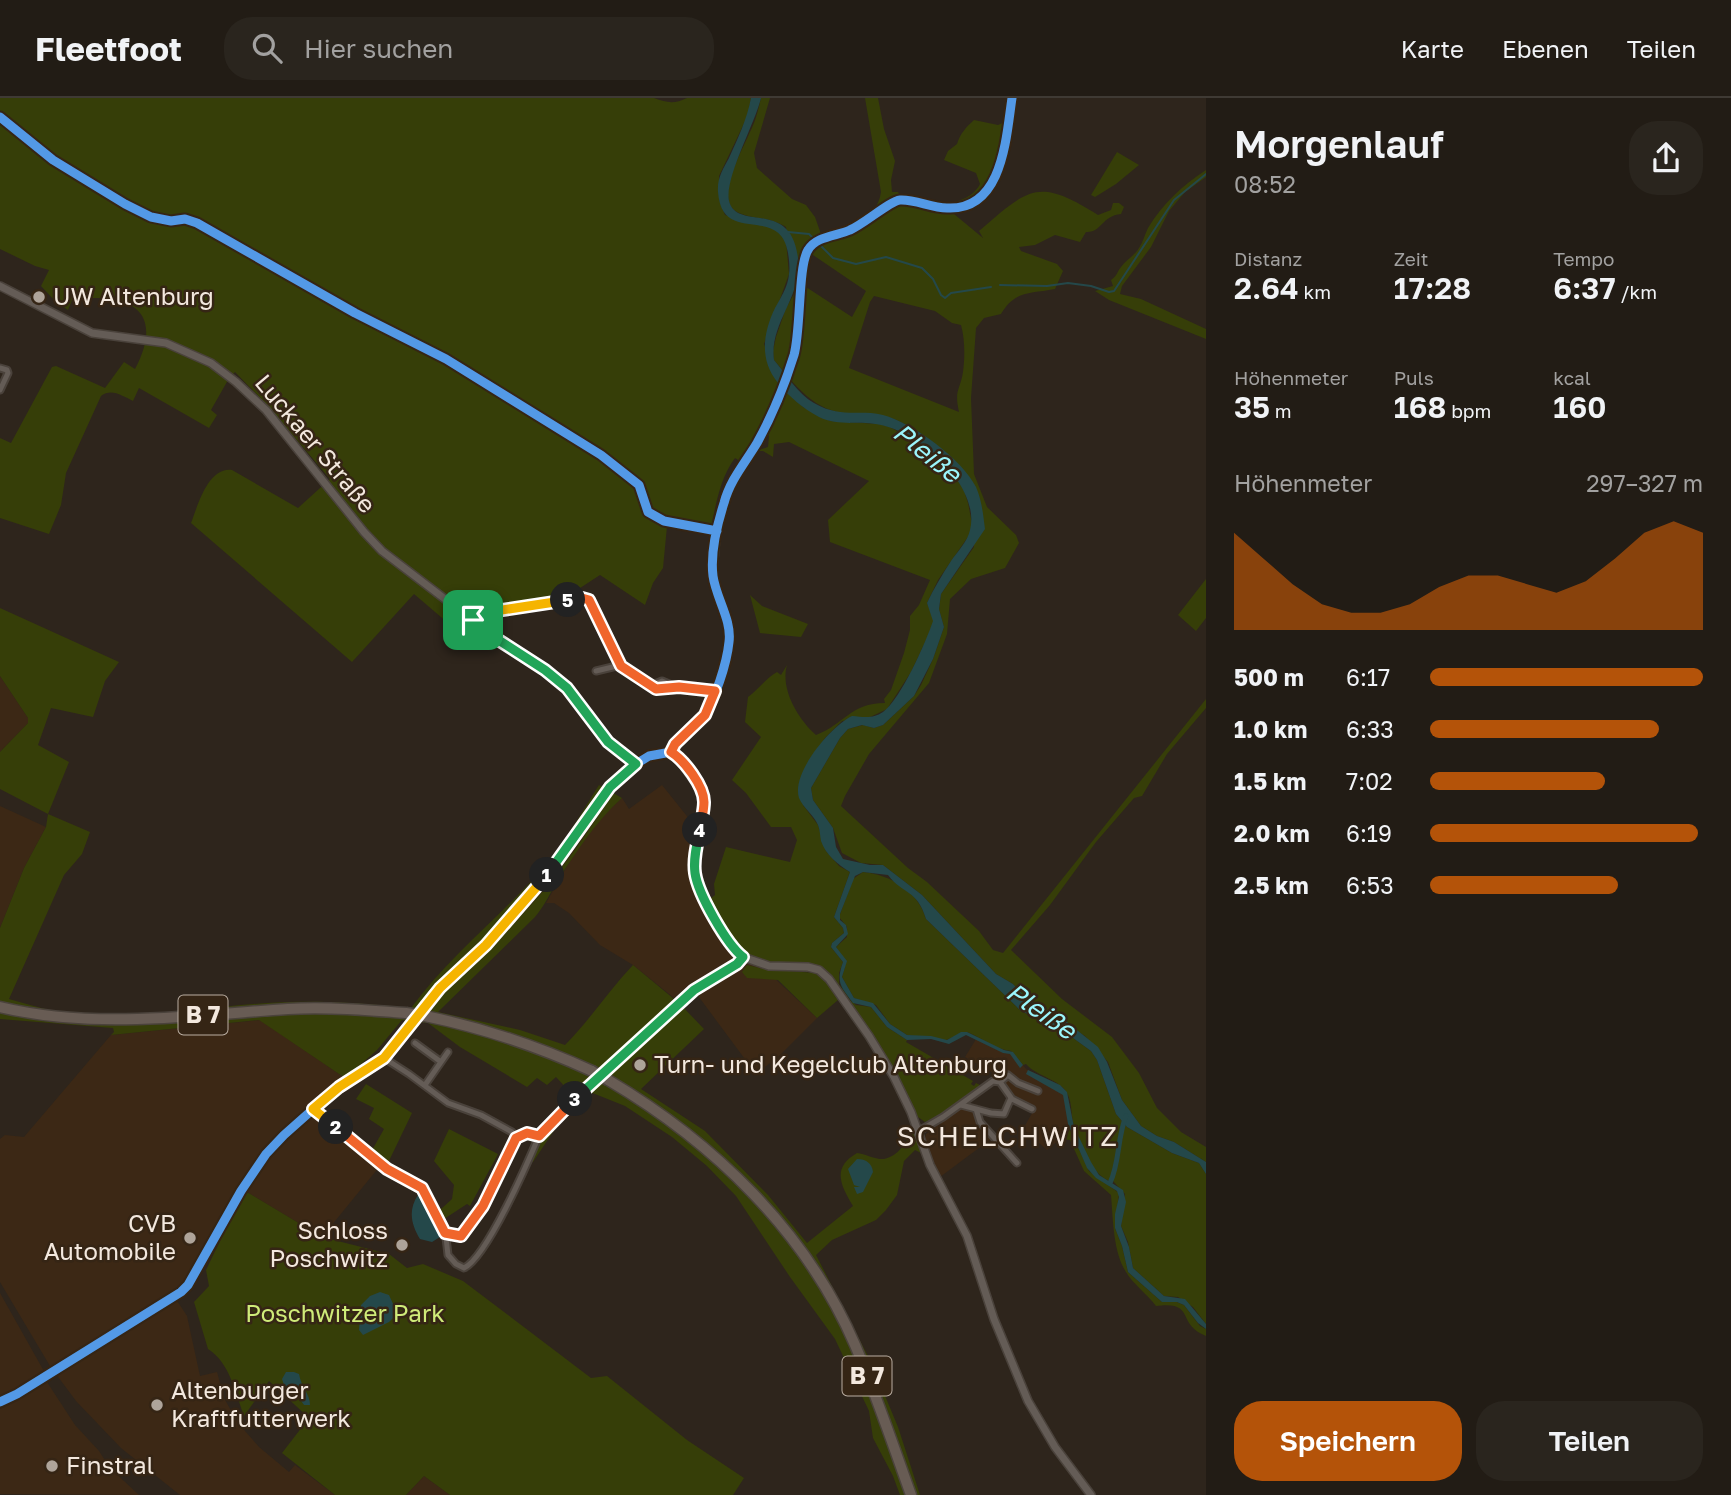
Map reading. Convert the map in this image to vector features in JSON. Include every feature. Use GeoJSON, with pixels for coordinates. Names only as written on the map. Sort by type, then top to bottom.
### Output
{"type":"FeatureCollection","features":[{"type":"Feature","properties":{"kind":"highway","name":"B 7"},"geometry":{"type":"LineString","coordinates":[[0,1007],[97,1020],[320,1008],[406,1013],[507,1036],[592,1071],[677,1124],[727,1167],[797,1245],[855,1343],[911,1495]]}},
{"type":"Feature","properties":{"kind":"street"},"geometry":{"type":"LineString","coordinates":[[671,752],[675,744],[705,715],[730,641],[713,575],[716,531],[732,480],[758,441],[789,369],[799,320],[804,263]]}},
{"type":"Feature","properties":{"kind":"street","name":"Luckaer Straße"},"geometry":{"type":"LineString","coordinates":[[0,286],[92,333],[166,343],[211,363],[266,410],[364,533],[382,551],[500,641],[545,670],[567,688],[608,742],[636,764]]}},
{"type":"Feature","properties":{"kind":"street"},"geometry":{"type":"LineString","coordinates":[[0,368],[8,373],[0,384],[0,390]]}},
{"type":"Feature","properties":{"kind":"street"},"geometry":{"type":"LineString","coordinates":[[470,617],[586,598],[621,665],[649,686],[662,681],[679,687],[715,691]]}},
{"type":"Feature","properties":{"kind":"street"},"geometry":{"type":"LineString","coordinates":[[596,671],[621,665]]}},
{"type":"Feature","properties":{"kind":"street"},"geometry":{"type":"LineString","coordinates":[[0,1402],[181,1292],[188,1285],[240,1191],[284,1135],[339,1087],[384,1058],[433,996],[486,945],[540,885],[610,787],[649,756],[671,752]]}},
{"type":"Feature","properties":{"kind":"street"},"geometry":{"type":"LineString","coordinates":[[671,752],[702,792],[704,802],[694,865],[698,886],[733,947],[743,957],[769,966],[808,967],[819,970],[829,979],[885,1061],[912,1112],[930,1165],[974,1252],[988,1300],[1023,1388],[1049,1437],[1091,1495]]}},
{"type":"Feature","properties":{"kind":"street"},"geometry":{"type":"LineString","coordinates":[[313,1109],[377,1161],[422,1188],[445,1233],[449,1255],[456,1264],[464,1268],[469,1266],[508,1205],[539,1136],[694,990],[737,964],[743,957]]}},
{"type":"Feature","properties":{"kind":"street"},"geometry":{"type":"LineString","coordinates":[[415,1043],[441,1062]]}},
{"type":"Feature","properties":{"kind":"street"},"geometry":{"type":"LineString","coordinates":[[425,1084],[448,1052]]}},
{"type":"Feature","properties":{"kind":"street"},"geometry":{"type":"LineString","coordinates":[[384,1058],[425,1084],[448,1104],[481,1115],[512,1132],[516,1138]]}},
{"type":"Feature","properties":{"kind":"street"},"geometry":{"type":"LineString","coordinates":[[1000,1082],[1007,1075],[1038,1091]]}},
{"type":"Feature","properties":{"kind":"street"},"geometry":{"type":"LineString","coordinates":[[919,1131],[993,1081],[1000,1082],[1010,1098],[1032,1109]]}},
{"type":"Feature","properties":{"kind":"street"},"geometry":{"type":"LineString","coordinates":[[961,1105],[1004,1114],[1010,1098]]}},
{"type":"Feature","properties":{"kind":"street"},"geometry":{"type":"LineString","coordinates":[[976,1109],[980,1122],[1017,1163]]}},
{"type":"Feature","properties":{"kind":"street"},"geometry":{"type":"LineString","coordinates":[[445,1233],[461,1236],[469,1229],[496,1182],[516,1138],[527,1133],[539,1136]]}},
{"type":"Feature","properties":{"kind":"shaded area"},"geometry":{"type":"Polygon","coordinates":[[[0,676],[28,718],[28,723],[0,752],[0,676]]]}},
{"type":"Feature","properties":{"kind":"shaded area"},"geometry":{"type":"Polygon","coordinates":[[[662,785],[702,835],[699,876],[734,943],[817,1018],[778,1057],[756,1074],[690,985],[674,998],[633,965],[600,945],[569,913],[554,903],[546,903],[571,859],[603,815],[622,798],[629,809],[662,785]]]}},
{"type":"Feature","properties":{"kind":"shaded area"},"geometry":{"type":"Polygon","coordinates":[[[0,806],[46,827],[24,868],[0,928],[0,806]]]}},
{"type":"Feature","properties":{"kind":"shaded area"},"geometry":{"type":"Polygon","coordinates":[[[260,1020],[345,1078],[309,1108],[380,1166],[322,1237],[247,1192],[237,1190],[185,1283],[172,1293],[187,1316],[200,1376],[217,1372],[224,1398],[238,1423],[259,1447],[289,1472],[295,1465],[335,1495],[180,1495],[121,1448],[76,1401],[50,1366],[0,1282],[0,1139],[5,1135],[24,1137],[111,1035],[260,1020]]]}},
{"type":"Feature","properties":{"kind":"shaded area"},"geometry":{"type":"Polygon","coordinates":[[[978,1036],[1017,1057],[1026,1069],[1060,1085],[1067,1092],[1074,1127],[1047,1150],[1023,1129],[1035,1108],[1012,1098],[993,1073],[965,1057],[978,1036]]]}},
{"type":"Feature","properties":{"kind":"shaded area"},"geometry":{"type":"Polygon","coordinates":[[[963,1107],[973,1112],[991,1139],[940,1177],[931,1158],[926,1134],[963,1107]]]}},
{"type":"Feature","properties":{"kind":"shaded area"},"geometry":{"type":"Polygon","coordinates":[[[0,1293],[45,1373],[0,1397],[0,1293]]]}},
{"type":"Feature","properties":{"kind":"shaded area"},"geometry":{"type":"Polygon","coordinates":[[[47,1382],[75,1425],[99,1451],[110,1468],[139,1495],[0,1494],[0,1409],[47,1382]]]}},
{"type":"Feature","properties":{"kind":"shaded area"},"geometry":{"type":"Polygon","coordinates":[[[424,1476],[450,1495],[406,1495],[424,1476]]]}},
{"type":"Feature","properties":{"kind":"green space"},"geometry":{"type":"Polygon","coordinates":[[[0,98],[654,98],[671,102],[687,98],[751,98],[748,115],[719,176],[719,199],[725,215],[768,226],[780,232],[786,240],[789,274],[764,344],[780,385],[772,403],[770,402],[768,416],[740,461],[735,458],[726,474],[711,528],[668,516],[663,568],[653,583],[645,605],[600,575],[577,590],[524,602],[470,608],[455,629],[414,594],[352,662],[191,523],[210,481],[216,474],[224,471],[232,470],[298,508],[330,479],[268,406],[235,372],[211,410],[217,415],[209,428],[139,388],[133,401],[113,393],[101,396],[66,473],[61,505],[49,534],[0,518],[0,438],[11,443],[52,367],[56,366],[105,388],[124,362],[135,369],[144,348],[146,331],[143,318],[136,309],[124,302],[92,298],[72,300],[68,310],[41,286],[49,270],[0,249],[0,98]]]}},
{"type":"Feature","properties":{"kind":"green space"},"geometry":{"type":"Polygon","coordinates":[[[761,98],[770,98],[754,153],[757,168],[792,199],[806,205],[815,217],[821,234],[859,222],[867,217],[878,202],[881,192],[865,98],[878,98],[884,129],[895,161],[891,180],[892,192],[898,192],[901,198],[910,200],[955,202],[974,193],[980,184],[976,173],[944,160],[948,151],[957,144],[974,120],[998,125],[1005,122],[1005,136],[1010,141],[1000,179],[991,190],[968,203],[957,205],[954,214],[983,238],[979,231],[1010,205],[1035,193],[1061,195],[1098,215],[1111,210],[1113,203],[1124,207],[1121,214],[1109,218],[1095,230],[1086,232],[1080,242],[1055,235],[1035,245],[1019,247],[1021,251],[1057,264],[1063,271],[1055,289],[1018,297],[1006,306],[1001,314],[984,318],[976,328],[971,398],[974,474],[987,507],[1016,535],[1019,543],[1005,568],[971,579],[950,599],[947,634],[929,683],[869,754],[841,806],[979,931],[993,950],[1003,953],[1206,699],[1206,708],[1167,754],[1142,796],[1134,798],[1096,842],[1050,905],[1011,950],[1062,999],[1112,1037],[1139,1073],[1157,1108],[1181,1132],[1206,1147],[1206,1162],[1141,1126],[1122,1100],[1108,1062],[1085,1036],[1026,998],[1013,984],[996,974],[922,895],[883,865],[861,863],[842,853],[833,828],[813,800],[811,788],[848,729],[863,725],[874,728],[883,725],[914,696],[921,685],[944,627],[939,609],[941,594],[974,547],[974,484],[948,455],[917,431],[889,417],[851,414],[826,408],[807,396],[774,360],[776,337],[794,294],[786,227],[739,213],[731,207],[728,198],[731,176],[753,126],[761,98]],[[810,253],[806,264],[806,287],[852,317],[866,291],[810,253]],[[874,296],[849,368],[959,412],[957,394],[963,372],[964,354],[961,325],[952,323],[935,311],[874,296]]]}},
{"type":"Feature","properties":{"kind":"green space"},"geometry":{"type":"Polygon","coordinates":[[[1117,152],[1139,165],[1116,184],[1095,197],[1091,195],[1117,152]]]}},
{"type":"Feature","properties":{"kind":"green space"},"geometry":{"type":"Polygon","coordinates":[[[1206,170],[1206,177],[1185,192],[1169,211],[1151,247],[1122,286],[1120,294],[1141,299],[1206,329],[1206,339],[1109,300],[1095,291],[1113,286],[1111,280],[1137,251],[1160,211],[1181,189],[1206,170]]]}},
{"type":"Feature","properties":{"kind":"green space"},"geometry":{"type":"Polygon","coordinates":[[[785,390],[803,407],[830,421],[879,424],[890,427],[921,445],[955,475],[963,487],[972,523],[970,534],[938,580],[927,603],[934,621],[911,672],[887,709],[868,718],[842,721],[825,738],[805,768],[803,805],[818,825],[826,851],[839,866],[850,872],[834,917],[844,933],[831,947],[843,962],[839,984],[850,1000],[856,1005],[871,1007],[887,1027],[907,1040],[906,1042],[973,1081],[971,1084],[974,1086],[976,1083],[982,1086],[947,1111],[925,1122],[918,1117],[888,1060],[829,974],[820,967],[809,964],[751,958],[732,940],[710,899],[715,895],[714,884],[726,847],[790,862],[797,840],[791,827],[771,827],[746,793],[732,780],[761,737],[745,722],[748,697],[777,672],[781,675],[787,665],[786,684],[792,703],[816,735],[855,710],[885,703],[884,699],[891,690],[904,653],[910,630],[910,616],[919,605],[930,580],[830,542],[828,520],[869,481],[789,442],[774,444],[773,457],[763,451],[753,451],[757,447],[759,450],[768,447],[769,436],[765,431],[785,390]]]}},
{"type":"Feature","properties":{"kind":"green space"},"geometry":{"type":"Polygon","coordinates":[[[1206,579],[1206,618],[1196,631],[1178,615],[1206,579]]]}},
{"type":"Feature","properties":{"kind":"green space"},"geometry":{"type":"Polygon","coordinates":[[[750,595],[762,606],[808,624],[801,637],[760,633],[750,595]]]}},
{"type":"Feature","properties":{"kind":"green space"},"geometry":{"type":"Polygon","coordinates":[[[0,608],[119,662],[105,681],[93,717],[51,708],[38,745],[69,762],[48,814],[0,789],[0,752],[28,723],[28,718],[0,676],[0,608]]]}},
{"type":"Feature","properties":{"kind":"green space"},"geometry":{"type":"Polygon","coordinates":[[[599,785],[622,798],[587,837],[535,917],[438,1012],[520,1030],[565,1045],[633,965],[680,1004],[704,1029],[641,1089],[705,1131],[768,1195],[807,1243],[853,1206],[841,1178],[841,1171],[849,1159],[857,1153],[881,1159],[889,1157],[903,1146],[912,1126],[921,1153],[915,1150],[904,1161],[897,1195],[886,1210],[876,1220],[832,1240],[816,1255],[871,1362],[898,1427],[920,1495],[900,1495],[873,1438],[869,1411],[835,1339],[736,1196],[707,1166],[672,1137],[625,1106],[590,1092],[563,1117],[533,1162],[529,1162],[544,1134],[569,1102],[569,1091],[556,1077],[547,1085],[537,1078],[527,1087],[460,1047],[428,1023],[402,1020],[377,1050],[345,1078],[259,1020],[111,1035],[113,1028],[0,1019],[0,928],[24,868],[46,827],[48,814],[90,832],[82,854],[64,875],[9,999],[55,1011],[113,1015],[289,1002],[411,1008],[456,956],[547,864],[599,785]]]}},
{"type":"Feature","properties":{"kind":"green space"},"geometry":{"type":"Polygon","coordinates":[[[863,872],[884,877],[902,886],[917,900],[926,919],[1021,1011],[1062,1030],[1091,1051],[1097,1060],[1116,1114],[1127,1127],[1172,1153],[1199,1163],[1206,1174],[1206,1324],[1193,1307],[1178,1297],[1164,1296],[1133,1268],[1128,1242],[1121,1226],[1125,1194],[1113,1181],[1100,1175],[1093,1167],[1075,1129],[1069,1098],[1060,1085],[1026,1064],[1023,1065],[1011,1051],[967,1032],[946,1040],[907,1035],[890,1024],[876,1005],[854,998],[842,977],[846,962],[836,947],[847,937],[847,927],[839,917],[853,879],[863,872]]]}},
{"type":"Feature","properties":{"kind":"green space"},"geometry":{"type":"Polygon","coordinates":[[[747,965],[815,973],[827,983],[838,1000],[817,1018],[778,980],[747,978],[742,972],[747,965]]]}},
{"type":"Feature","properties":{"kind":"green space"},"geometry":{"type":"Polygon","coordinates":[[[366,1084],[412,1113],[387,1165],[371,1152],[384,1129],[369,1119],[374,1108],[356,1099],[366,1084]]]}},
{"type":"Feature","properties":{"kind":"green space"},"geometry":{"type":"Polygon","coordinates":[[[449,1129],[498,1154],[470,1206],[467,1204],[444,1219],[440,1210],[452,1199],[454,1185],[434,1161],[449,1129]]]}},
{"type":"Feature","properties":{"kind":"green space"},"geometry":{"type":"Polygon","coordinates":[[[1070,1130],[1089,1171],[1119,1193],[1115,1228],[1128,1272],[1162,1302],[1184,1305],[1200,1326],[1206,1329],[1206,1336],[1191,1326],[1182,1310],[1177,1307],[1156,1306],[1126,1272],[1116,1245],[1111,1195],[1084,1171],[1070,1140],[1060,1139],[1070,1130]]]}},
{"type":"Feature","properties":{"kind":"green space","name":"Poschwitzer Park"},"geometry":{"type":"Polygon","coordinates":[[[247,1192],[322,1237],[389,1254],[407,1268],[423,1264],[463,1281],[591,1378],[607,1376],[687,1440],[744,1478],[733,1495],[450,1495],[424,1476],[406,1495],[335,1495],[282,1453],[309,1418],[269,1381],[244,1416],[227,1370],[208,1349],[194,1302],[209,1286],[206,1270],[235,1210],[247,1192]]]}},
{"type":"Feature","properties":{"kind":"water","name":"Pleiße"},"geometry":{"type":"Polygon","coordinates":[[[751,98],[761,98],[734,169],[730,183],[730,204],[744,215],[776,222],[786,229],[794,240],[798,258],[796,285],[776,334],[774,360],[797,389],[814,403],[833,411],[874,413],[895,419],[922,434],[948,454],[976,487],[985,529],[941,594],[939,609],[944,627],[933,659],[914,696],[883,725],[874,728],[862,725],[848,729],[811,788],[813,800],[833,828],[836,847],[843,859],[883,865],[922,895],[996,974],[1013,984],[1026,998],[1067,1022],[1098,1047],[1122,1100],[1141,1126],[1206,1162],[1206,1174],[1199,1163],[1172,1153],[1127,1127],[1116,1114],[1097,1060],[1091,1051],[1062,1030],[1021,1011],[926,919],[914,897],[888,875],[863,872],[855,876],[840,914],[840,920],[846,925],[848,934],[836,947],[847,961],[842,977],[854,998],[873,1003],[890,1024],[907,1035],[947,1040],[961,1032],[967,1032],[1013,1052],[1023,1065],[1020,1068],[1010,1054],[966,1035],[949,1044],[931,1039],[907,1040],[887,1027],[871,1007],[853,1003],[842,988],[840,974],[843,962],[831,947],[844,933],[834,917],[850,872],[832,859],[823,846],[816,821],[799,798],[801,776],[815,751],[843,721],[852,716],[876,716],[883,712],[905,683],[933,621],[927,603],[944,571],[967,538],[971,513],[957,480],[929,450],[896,430],[881,425],[834,422],[819,417],[791,397],[772,374],[766,356],[766,337],[771,317],[787,283],[788,253],[783,238],[774,230],[730,218],[722,208],[718,192],[718,182],[742,128],[751,98]]]}},
{"type":"Feature","properties":{"kind":"water"},"geometry":{"type":"Polygon","coordinates":[[[1028,1070],[1060,1085],[1067,1092],[1074,1127],[1091,1162],[1099,1175],[1123,1190],[1126,1202],[1121,1226],[1133,1268],[1164,1296],[1185,1299],[1206,1324],[1206,1329],[1184,1305],[1162,1302],[1128,1272],[1115,1228],[1119,1197],[1117,1191],[1096,1178],[1087,1168],[1068,1124],[1063,1095],[1026,1074],[1028,1070]]]}},
{"type":"Feature","properties":{"kind":"water"},"geometry":{"type":"Polygon","coordinates":[[[857,1159],[868,1162],[873,1172],[863,1192],[857,1194],[854,1187],[860,1187],[854,1185],[848,1169],[857,1159]]]}},
{"type":"Feature","properties":{"kind":"water"},"geometry":{"type":"Polygon","coordinates":[[[418,1195],[426,1200],[434,1214],[431,1215],[432,1219],[437,1219],[441,1229],[440,1237],[432,1242],[420,1239],[414,1228],[412,1212],[418,1195]]]}},
{"type":"Feature","properties":{"kind":"water"},"geometry":{"type":"Polygon","coordinates":[[[380,1292],[389,1295],[394,1306],[394,1317],[363,1335],[359,1330],[361,1305],[370,1296],[380,1292]]]}},
{"type":"Feature","properties":{"kind":"water"},"geometry":{"type":"Polygon","coordinates":[[[286,1372],[299,1374],[310,1405],[304,1405],[294,1391],[285,1388],[282,1379],[286,1372]]]}},
{"type":"Feature","properties":{"kind":"waterway"},"geometry":{"type":"LineString","coordinates":[[1000,285],[1047,286],[1068,283],[1114,291],[1174,200],[1206,174]]}},
{"type":"Feature","properties":{"kind":"waterway"},"geometry":{"type":"LineString","coordinates":[[788,232],[809,234],[833,258],[856,264],[886,257],[922,268],[945,298],[951,293],[991,287]]}},
{"type":"Feature","properties":{"kind":"waterway"},"geometry":{"type":"LineString","coordinates":[[1110,1183],[1126,1116]]}},
{"type":"Feature","properties":{"kind":"cycle path"},"geometry":{"type":"LineString","coordinates":[[0,1402],[181,1292],[188,1285],[241,1191],[266,1154],[329,1095],[384,1058],[440,988],[486,945],[540,885],[610,787],[649,756],[671,752],[677,742],[702,717],[720,681],[729,642],[726,617],[713,576],[712,558],[717,529],[730,487],[763,433],[794,355],[803,270],[808,250],[816,242],[850,230],[896,201],[906,200],[947,208],[966,206],[980,198],[991,185],[1004,151],[1012,98]]}},
{"type":"Feature","properties":{"kind":"cycle path"},"geometry":{"type":"LineString","coordinates":[[0,117],[53,160],[125,204],[151,217],[171,221],[185,219],[197,223],[355,313],[446,359],[601,455],[639,485],[648,512],[664,521],[717,531]]}},
{"type":"Feature","properties":{"kind":"place","name":"UW Altenburg"},"geometry":{"type":"Point","coordinates":[39,297]}},
{"type":"Feature","properties":{"kind":"place","name":"Turn- und Kegelclub Altenburg"},"geometry":{"type":"Point","coordinates":[640,1065]}},
{"type":"Feature","properties":{"kind":"place","name":"CVB Automobile"},"geometry":{"type":"Point","coordinates":[190,1238]}},
{"type":"Feature","properties":{"kind":"place","name":"Schloss Poschwitz"},"geometry":{"type":"Point","coordinates":[402,1245]}},
{"type":"Feature","properties":{"kind":"place","name":"Altenburger Kraftfutterwerk"},"geometry":{"type":"Point","coordinates":[157,1405]}},
{"type":"Feature","properties":{"kind":"place","name":"Finstral"},"geometry":{"type":"Point","coordinates":[52,1466]}},
{"type":"Feature","properties":{"kind":"district","name":"SCHELCHWITZ"},"geometry":{"type":"Point","coordinates":[1008,1136]}},
{"type":"Feature","properties":{"kind":"route"},"geometry":{"type":"LineString","coordinates":[[586,598],[621,666],[656,689],[679,687],[715,691],[705,715],[675,744],[671,752],[689,771],[702,792],[704,802],[696,847],[695,878],[733,947],[743,957],[737,964],[694,990],[539,1136],[527,1133],[516,1138],[483,1206],[469,1229],[461,1236],[445,1233],[429,1200],[417,1183],[387,1169],[313,1109],[339,1087],[384,1058],[440,988],[486,945],[540,885],[610,787],[636,764],[608,742],[567,688],[532,660],[500,641],[473,620],[489,612],[586,598]]}}]}
